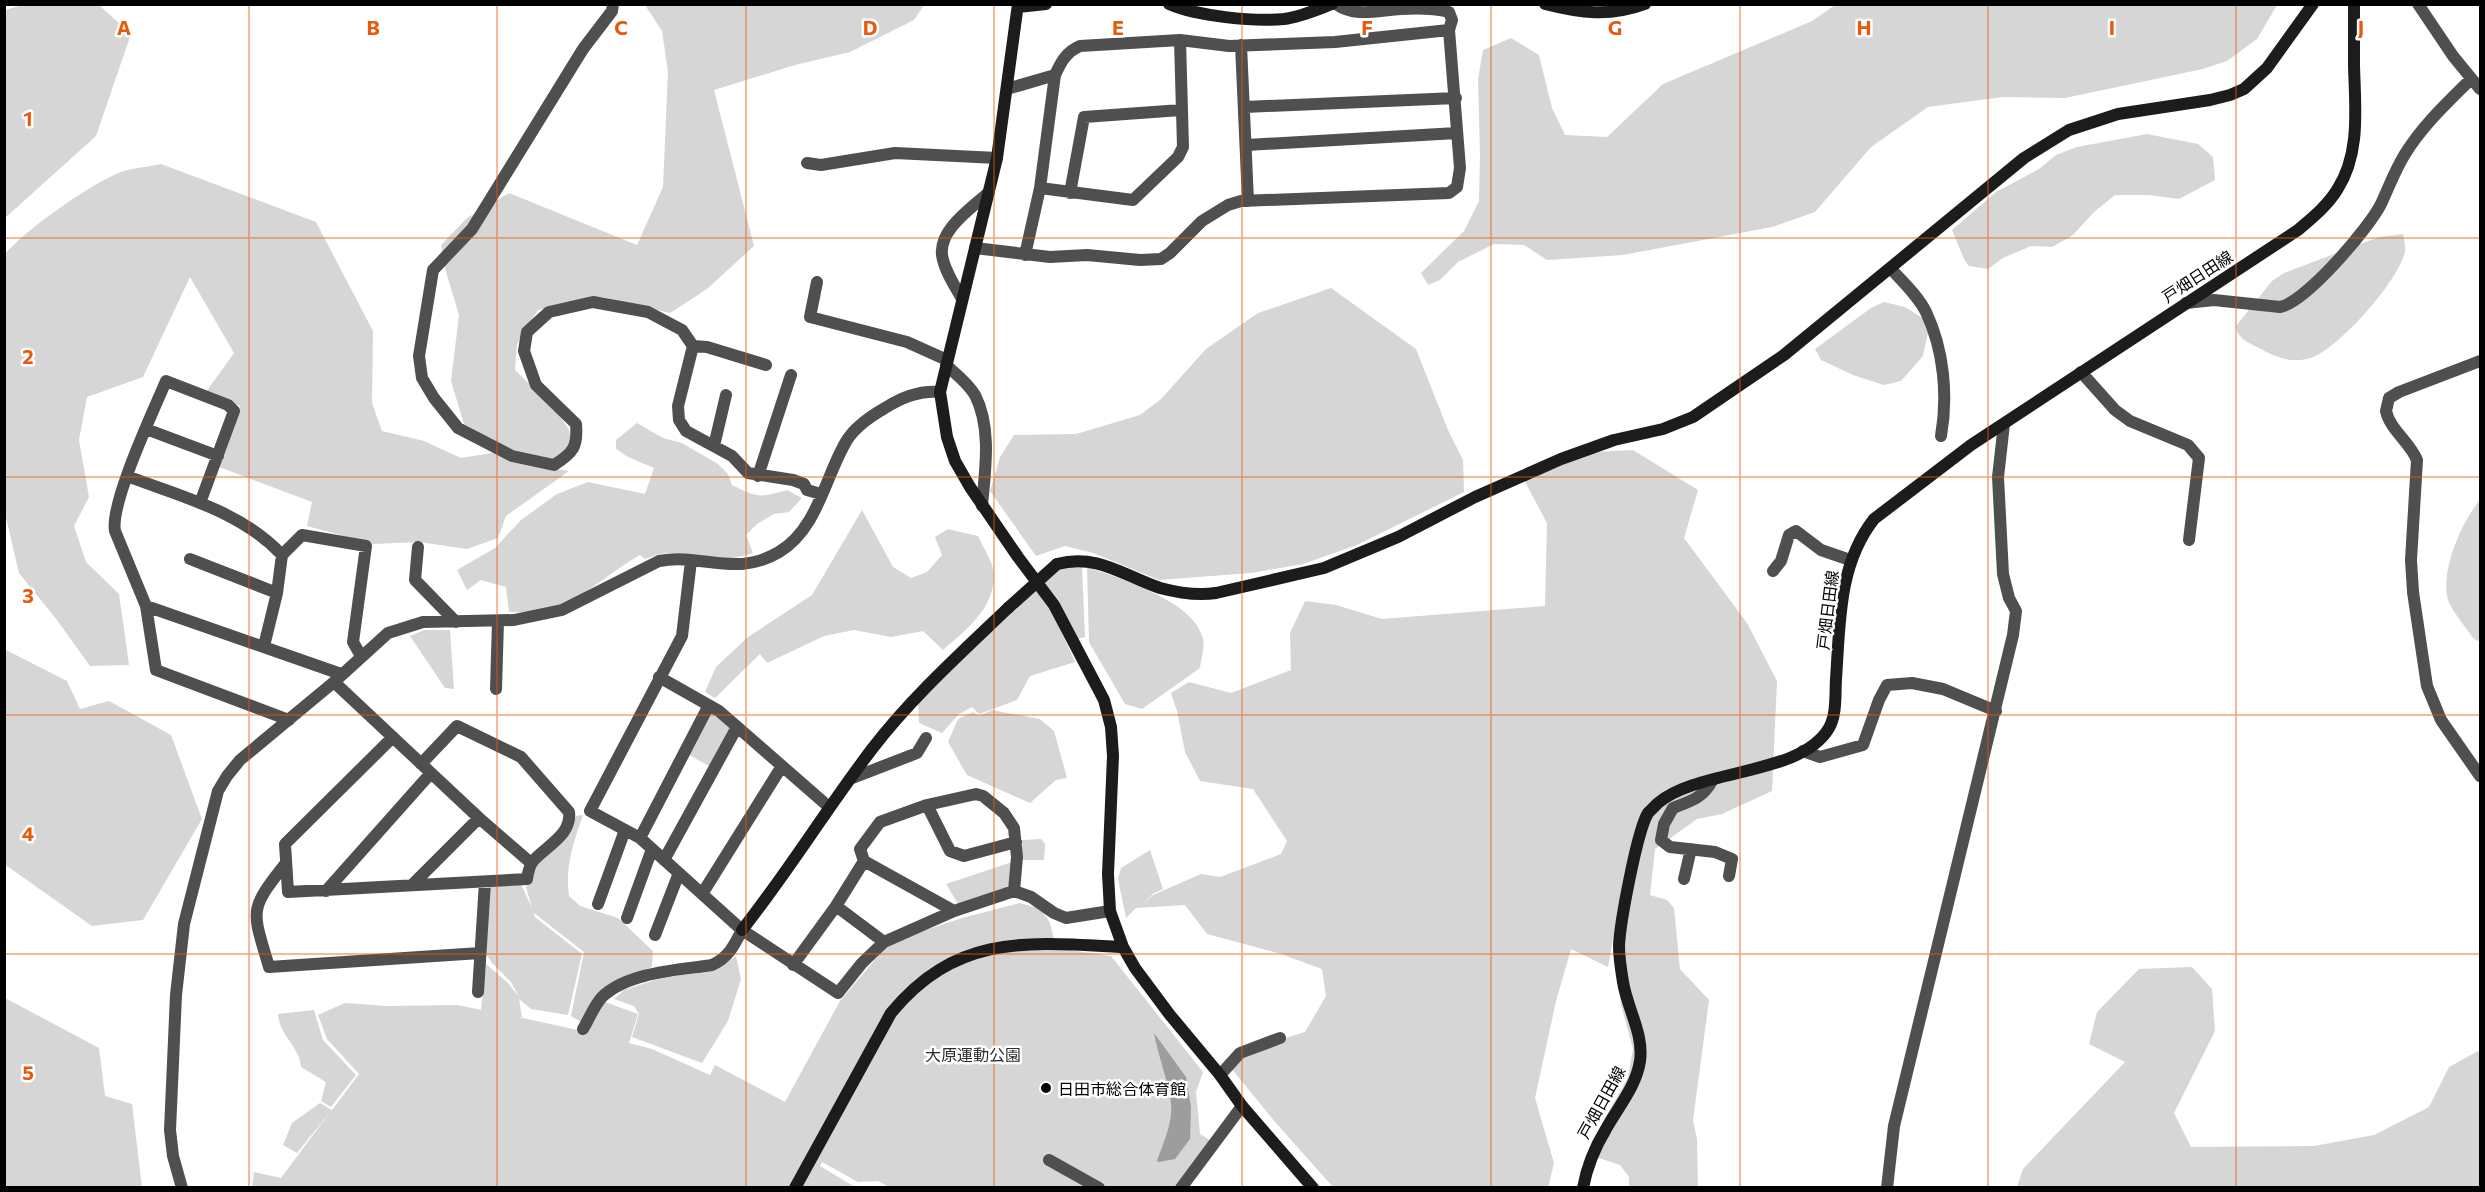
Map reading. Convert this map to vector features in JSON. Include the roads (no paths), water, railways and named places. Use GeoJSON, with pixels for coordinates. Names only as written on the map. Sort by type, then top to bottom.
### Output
{"type":"FeatureCollection","features":[{"type":"Feature","properties":{"kind":"street"},"geometry":{"type":"LineString","coordinates":[[613,4],[612,11],[578,58],[472,229],[433,270],[419,356],[422,378],[434,398],[458,428],[512,456],[554,465],[569,455],[577,439],[576,424],[536,385],[524,351],[527,332],[549,312],[593,302],[648,312],[682,330],[693,346],[678,406],[679,420],[686,431],[732,456],[748,473],[793,480],[804,484],[807,490],[821,494]]}},
{"type":"Feature","properties":{"kind":"street"},"geometry":{"type":"LineString","coordinates":[[1046,4],[1017,5],[1008,89],[997,158],[940,392],[947,437],[955,461],[982,506],[1054,605],[1104,700],[1111,727],[1113,756],[1108,874],[1110,911],[1123,947],[1135,968],[1170,1015],[1220,1075],[1242,1106],[1313,1188]]}},
{"type":"Feature","properties":{"kind":"street"},"geometry":{"type":"LineString","coordinates":[[975,248],[1025,255],[1087,255],[1140,260],[1161,259],[1202,221],[1228,205],[1248,201],[1449,193],[1457,187],[1459,178],[1456,98],[1449,30],[1452,20],[1449,12],[1436,9],[1355,12],[1334,4],[1294,17],[1259,19],[1206,14],[1169,4]]}},
{"type":"Feature","properties":{"kind":"street"},"geometry":{"type":"LineString","coordinates":[[1545,4],[1578,12],[1601,14],[1625,11],[1646,4]]}},
{"type":"Feature","properties":{"kind":"street"},"geometry":{"type":"LineString","coordinates":[[584,1029],[603,997],[636,978],[712,965],[723,960],[734,947],[742,930],[779,883],[829,807],[894,722],[1008,608],[1057,564],[1074,559],[1096,562],[1160,588],[1199,595],[1216,593],[1324,568],[1398,537],[1475,497],[1561,459],[1614,440],[1663,429],[1693,417],[1784,355],[2024,158],[2069,130],[2118,114],[2210,100],[2244,89],[2267,68],[2313,4]]}},
{"type":"Feature","properties":{"kind":"street","name":"戸畑日田線"},"geometry":{"type":"LineString","coordinates":[[1583,1188],[1592,1154],[1634,1083],[1640,1065],[1639,1038],[1623,985],[1619,945],[1640,836],[1648,814],[1659,802],[1682,789],[1803,751],[1821,738],[1832,718],[1842,601],[1850,560],[1860,539],[1874,519],[1971,445],[2298,230],[2318,214],[2337,190],[2348,168],[2356,118],[2354,4]]}},
{"type":"Feature","properties":{"kind":"street"},"geometry":{"type":"LineString","coordinates":[[2418,4],[2471,79],[2481,89]]}},
{"type":"Feature","properties":{"kind":"street"},"geometry":{"type":"LineString","coordinates":[[1025,255],[1040,188],[1055,75],[1061,61],[1072,50],[1080,46],[1180,40],[1241,45],[1335,42],[1449,30]]}},
{"type":"Feature","properties":{"kind":"street"},"geometry":{"type":"LineString","coordinates":[[1040,188],[1133,200],[1178,157],[1183,147],[1180,40]]}},
{"type":"Feature","properties":{"kind":"street"},"geometry":{"type":"LineString","coordinates":[[1241,45],[1248,201]]}},
{"type":"Feature","properties":{"kind":"street"},"geometry":{"type":"LineString","coordinates":[[1008,89],[1055,75]]}},
{"type":"Feature","properties":{"kind":"street"},"geometry":{"type":"LineString","coordinates":[[2186,303],[2214,300],[2280,307],[2287,306],[2303,296],[2365,229],[2380,205],[2405,154],[2427,122],[2471,79]]}},
{"type":"Feature","properties":{"kind":"street"},"geometry":{"type":"LineString","coordinates":[[1245,107],[1456,98]]}},
{"type":"Feature","properties":{"kind":"street"},"geometry":{"type":"LineString","coordinates":[[1070,193],[1084,117],[1181,110]]}},
{"type":"Feature","properties":{"kind":"street"},"geometry":{"type":"LineString","coordinates":[[1246,145],[1457,133]]}},
{"type":"Feature","properties":{"kind":"street"},"geometry":{"type":"LineString","coordinates":[[807,163],[821,165],[895,153],[997,158]]}},
{"type":"Feature","properties":{"kind":"street"},"geometry":{"type":"LineString","coordinates":[[962,299],[942,256],[944,243],[951,227],[989,192]]}},
{"type":"Feature","properties":{"kind":"street"},"geometry":{"type":"LineString","coordinates":[[1891,269],[1926,311],[1937,340],[1946,398],[1941,436]]}},
{"type":"Feature","properties":{"kind":"street"},"geometry":{"type":"LineString","coordinates":[[816,282],[810,317],[907,342],[946,363],[974,394],[980,408],[985,434],[982,506]]}},
{"type":"Feature","properties":{"kind":"street"},"geometry":{"type":"LineString","coordinates":[[693,346],[707,347],[766,365]]}},
{"type":"Feature","properties":{"kind":"street"},"geometry":{"type":"LineString","coordinates":[[2481,361],[2399,392],[2389,398],[2386,411],[2394,427],[2413,448],[2417,460],[2411,561],[2413,592],[2427,687],[2441,720],[2481,776]]}},
{"type":"Feature","properties":{"kind":"street"},"geometry":{"type":"LineString","coordinates":[[2081,372],[2115,410],[2130,420],[2188,445],[2199,458],[2189,540]]}},
{"type":"Feature","properties":{"kind":"street"},"geometry":{"type":"LineString","coordinates":[[758,476],[791,375]]}},
{"type":"Feature","properties":{"kind":"street"},"geometry":{"type":"LineString","coordinates":[[200,503],[234,411],[228,405],[166,381],[127,476],[113,521],[146,606],[156,670],[289,720]]}},
{"type":"Feature","properties":{"kind":"street"},"geometry":{"type":"LineString","coordinates":[[182,1188],[173,1156],[170,1130],[176,995],[184,924],[218,792],[240,760],[388,633],[423,622],[514,620],[562,610],[659,561],[673,559],[717,565],[746,564],[764,560],[782,551],[802,532],[848,439],[867,419],[893,403],[920,392],[940,392]]}},
{"type":"Feature","properties":{"kind":"street"},"geometry":{"type":"LineString","coordinates":[[714,446],[726,395]]}},
{"type":"Feature","properties":{"kind":"street"},"geometry":{"type":"LineString","coordinates":[[1887,1188],[1894,1126],[2013,635],[2016,611],[2009,598],[2002,566],[1998,477],[2004,424]]}},
{"type":"Feature","properties":{"kind":"street"},"geometry":{"type":"LineString","coordinates":[[146,429],[218,456]]}},
{"type":"Feature","properties":{"kind":"street"},"geometry":{"type":"LineString","coordinates":[[127,476],[238,519],[255,530],[282,555]]}},
{"type":"Feature","properties":{"kind":"street"},"geometry":{"type":"LineString","coordinates":[[1773,571],[1781,561],[1789,535],[1796,531],[1821,550],[1850,560]]}},
{"type":"Feature","properties":{"kind":"street"},"geometry":{"type":"LineString","coordinates":[[264,646],[277,593],[282,555],[302,535],[366,546],[353,642],[361,656]]}},
{"type":"Feature","properties":{"kind":"street"},"geometry":{"type":"LineString","coordinates":[[418,548],[415,580],[456,622]]}},
{"type":"Feature","properties":{"kind":"street"},"geometry":{"type":"LineString","coordinates":[[190,559],[277,593]]}},
{"type":"Feature","properties":{"kind":"street"},"geometry":{"type":"LineString","coordinates":[[691,561],[681,636],[590,811],[640,838],[742,930],[838,993],[862,963],[884,942],[954,912],[1014,891],[1031,897],[1054,914],[1066,918],[1110,911]]}},
{"type":"Feature","properties":{"kind":"street"},"geometry":{"type":"LineString","coordinates":[[146,606],[264,646],[337,678],[393,737],[479,818],[531,863]]}},
{"type":"Feature","properties":{"kind":"street"},"geometry":{"type":"LineString","coordinates":[[496,689],[498,621]]}},
{"type":"Feature","properties":{"kind":"street"},"geometry":{"type":"LineString","coordinates":[[660,677],[709,705],[829,807]]}},
{"type":"Feature","properties":{"kind":"street"},"geometry":{"type":"LineString","coordinates":[[1803,751],[1820,758],[1863,745],[1879,700],[1887,685],[1912,683],[1943,689],[1996,711]]}},
{"type":"Feature","properties":{"kind":"street"},"geometry":{"type":"LineString","coordinates":[[640,838],[709,705]]}},
{"type":"Feature","properties":{"kind":"street"},"geometry":{"type":"LineString","coordinates":[[326,891],[458,726],[521,757],[569,812],[570,820],[561,835],[531,863],[526,879],[326,891],[288,892],[285,844],[393,737]]}},
{"type":"Feature","properties":{"kind":"street"},"geometry":{"type":"LineString","coordinates":[[664,860],[737,727]]}},
{"type":"Feature","properties":{"kind":"street"},"geometry":{"type":"LineString","coordinates":[[850,779],[917,753],[926,738]]}},
{"type":"Feature","properties":{"kind":"street"},"geometry":{"type":"LineString","coordinates":[[702,894],[782,766]]}},
{"type":"Feature","properties":{"kind":"street"},"geometry":{"type":"LineString","coordinates":[[1712,781],[1698,799],[1673,808],[1664,824],[1661,840],[1670,847],[1715,852],[1732,859],[1729,876]]}},
{"type":"Feature","properties":{"kind":"street"},"geometry":{"type":"LineString","coordinates":[[954,912],[864,861],[860,849],[880,822],[960,796],[976,794],[983,796],[1004,813],[1014,828],[1017,857],[1014,891]]}},
{"type":"Feature","properties":{"kind":"street"},"geometry":{"type":"LineString","coordinates":[[927,805],[950,851],[956,854],[964,856],[1016,842]]}},
{"type":"Feature","properties":{"kind":"street"},"geometry":{"type":"LineString","coordinates":[[412,885],[479,818]]}},
{"type":"Feature","properties":{"kind":"street"},"geometry":{"type":"LineString","coordinates":[[598,904],[625,830]]}},
{"type":"Feature","properties":{"kind":"street"},"geometry":{"type":"LineString","coordinates":[[627,918],[652,849]]}},
{"type":"Feature","properties":{"kind":"street"},"geometry":{"type":"LineString","coordinates":[[1684,879],[1691,849]]}},
{"type":"Feature","properties":{"kind":"street"},"geometry":{"type":"LineString","coordinates":[[793,965],[836,906],[864,861]]}},
{"type":"Feature","properties":{"kind":"street"},"geometry":{"type":"LineString","coordinates":[[286,863],[258,900],[255,911],[269,967],[480,953]]}},
{"type":"Feature","properties":{"kind":"street"},"geometry":{"type":"LineString","coordinates":[[655,935],[679,873]]}},
{"type":"Feature","properties":{"kind":"street"},"geometry":{"type":"LineString","coordinates":[[478,992],[485,882]]}},
{"type":"Feature","properties":{"kind":"street"},"geometry":{"type":"LineString","coordinates":[[836,906],[884,942]]}},
{"type":"Feature","properties":{"kind":"street"},"geometry":{"type":"LineString","coordinates":[[795,1188],[891,1013],[926,977],[951,962],[984,950],[1054,943],[1123,947]]}},
{"type":"Feature","properties":{"kind":"street"},"geometry":{"type":"LineString","coordinates":[[1220,1075],[1240,1053],[1280,1038]]}},
{"type":"Feature","properties":{"kind":"street"},"geometry":{"type":"LineString","coordinates":[[1181,1188],[1242,1106]]}},
{"type":"Feature","properties":{"kind":"street"},"geometry":{"type":"LineString","coordinates":[[1049,1160],[1099,1188]]}},
{"type":"Feature","properties":{"kind":"place","name":"日田市総合体育館"},"geometry":{"type":"Point","coordinates":[1046,1088]}},
{"type":"Feature","properties":{"kind":"park label","name":"大原運動公園"},"geometry":{"type":"Point","coordinates":[973,1054]}}]}
